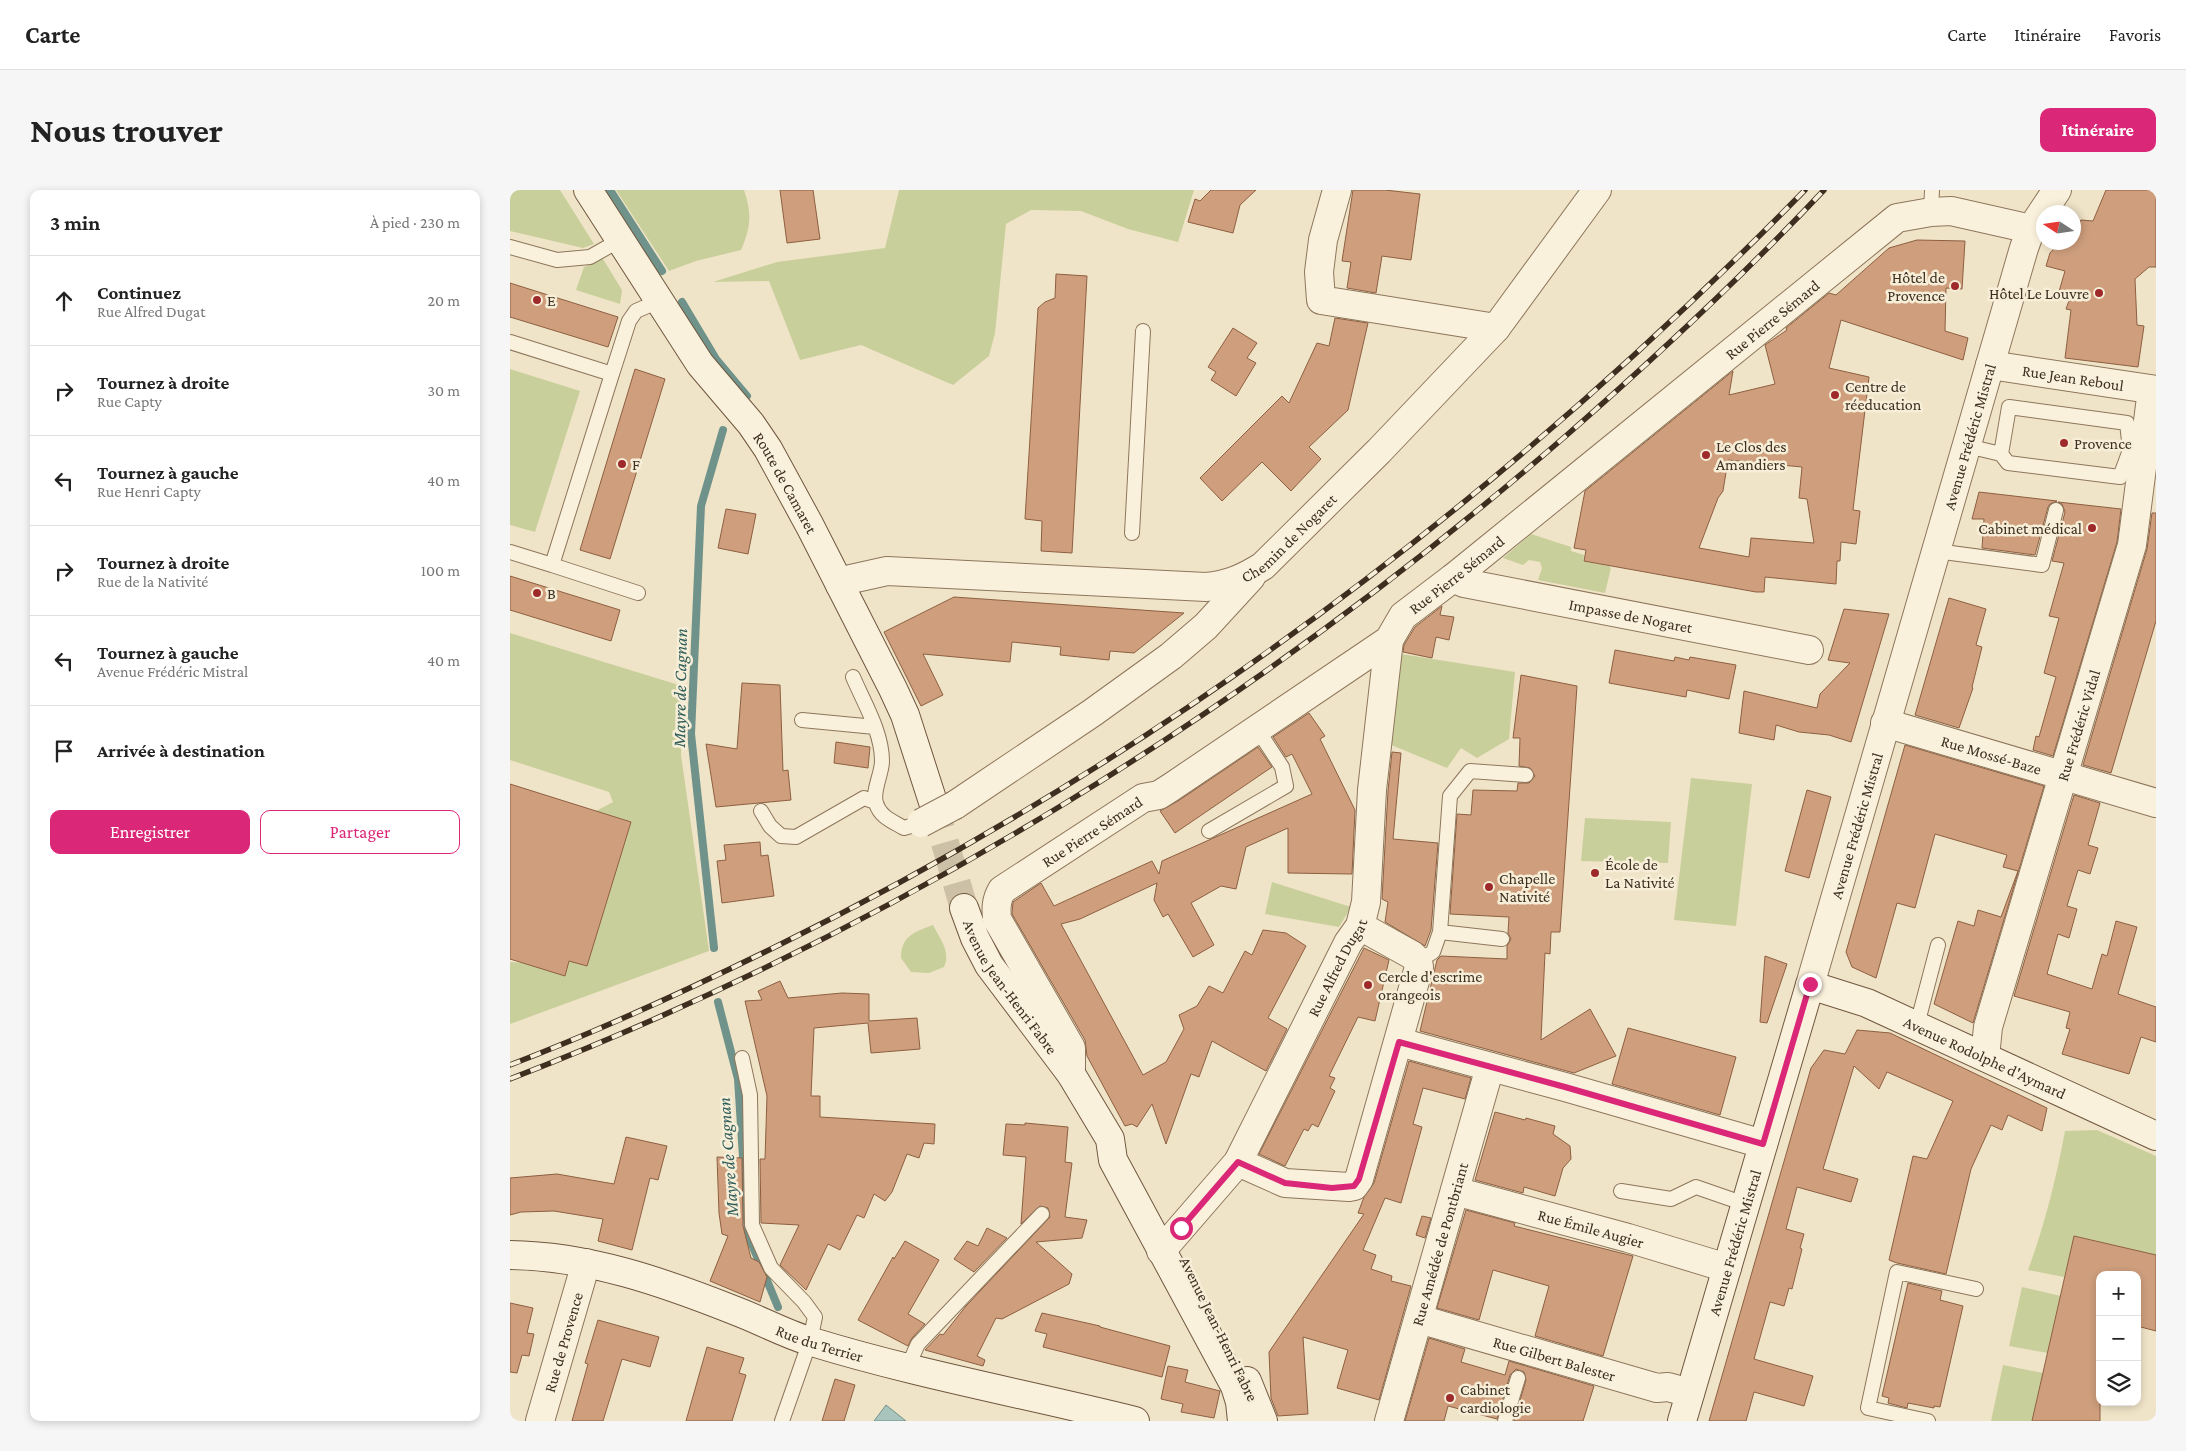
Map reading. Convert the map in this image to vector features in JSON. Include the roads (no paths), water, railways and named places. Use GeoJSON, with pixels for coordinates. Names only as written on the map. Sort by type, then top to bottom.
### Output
{"type":"FeatureCollection","features":[{"type":"Feature","properties":{"kind":"street","name":"Route de Camaret"},"geometry":{"type":"LineString","coordinates":[[588,190],[700,364],[751,424],[768,449],[840,585],[905,715],[936,810]]}},
{"type":"Feature","properties":{"kind":"street"},"geometry":{"type":"LineString","coordinates":[[1337,190],[1323,240],[1319,272],[1321,300],[1496,328]]}},
{"type":"Feature","properties":{"kind":"street","name":"Avenue Frédéric Mistral"},"geometry":{"type":"LineString","coordinates":[[1682,1421],[1936,551],[1961,444],[1990,365],[2031,229],[2056,190]]}},
{"type":"Feature","properties":{"kind":"street","name":"Chemin de Nogaret"},"geometry":{"type":"LineString","coordinates":[[840,585],[852,579],[887,571],[1206,587],[1234,582],[1263,566],[1379,451],[1496,328],[1592,197]]}},
{"type":"Feature","properties":{"kind":"street","name":"Rue Pierre Sémard"},"geometry":{"type":"LineString","coordinates":[[1064,1076],[1071,1048],[997,919],[997,898],[1008,884],[1143,798],[1159,794],[1170,788],[1389,640],[1403,616],[1453,578],[1897,218],[1931,201],[1951,211],[2031,229]]}},
{"type":"Feature","properties":{"kind":"street","name":"Rue Jean Reboul"},"geometry":{"type":"LineString","coordinates":[[1990,365],[2154,390]]}},
{"type":"Feature","properties":{"kind":"street","name":"Rue Frédéric Vidal"},"geometry":{"type":"LineString","coordinates":[[1985,1057],[1988,1027],[2132,545],[2137,452],[2154,390]]}},
{"type":"Feature","properties":{"kind":"street"},"geometry":{"type":"LineString","coordinates":[[936,810],[1092,713],[1171,656],[1206,626],[1263,566]]}},
{"type":"Feature","properties":{"kind":"street","name":"Impasse de Nogaret"},"geometry":{"type":"LineString","coordinates":[[1453,578],[1464,583],[1809,650]]}},
{"type":"Feature","properties":{"kind":"street","name":"Rue Alfred Dugat"},"geometry":{"type":"LineString","coordinates":[[1167,1244],[1238,1162],[1348,943],[1360,926],[1366,902],[1372,790],[1389,640]]}},
{"type":"Feature","properties":{"kind":"street","name":"Rue Mossé-Baze"},"geometry":{"type":"LineString","coordinates":[[1885,723],[2156,803]]}},
{"type":"Feature","properties":{"kind":"street","name":"Avenue Jean-Henri Fabre"},"geometry":{"type":"LineString","coordinates":[[964,908],[975,938],[989,965],[1064,1076],[1110,1139],[1126,1149],[1167,1244],[1235,1386],[1240,1402],[1242,1421]]}},
{"type":"Feature","properties":{"kind":"street"},"geometry":{"type":"LineString","coordinates":[[1238,1162],[1285,1183],[1349,1187],[1354,1186],[1359,1179],[1419,967],[1418,961],[1412,955],[1360,926]]}},
{"type":"Feature","properties":{"kind":"street","name":"Avenue Rodolphe d'Aymard"},"geometry":{"type":"LineString","coordinates":[[1810,984],[1867,1004],[1917,1025],[2156,1136]]}},
{"type":"Feature","properties":{"kind":"street"},"geometry":{"type":"LineString","coordinates":[[1399,1042],[1763,1144]]}},
{"type":"Feature","properties":{"kind":"street","name":"Rue Amédée de Pontbriant"},"geometry":{"type":"LineString","coordinates":[[1389,1421],[1490,1067]]}},
{"type":"Feature","properties":{"kind":"street","name":"Rue Émile Augier"},"geometry":{"type":"LineString","coordinates":[[1455,1191],[1628,1238],[1727,1268]]}},
{"type":"Feature","properties":{"kind":"street","name":"Avenue Jean-Henri Fabre"},"geometry":{"type":"LineString","coordinates":[[1167,1244],[1208,1300],[1244,1372],[1263,1421]]}},
{"type":"Feature","properties":{"kind":"street","name":"Rue du Terrier"},"geometry":{"type":"LineString","coordinates":[[510,1256],[534,1256],[586,1263],[664,1284],[810,1341],[907,1368],[1135,1421]]}},
{"type":"Feature","properties":{"kind":"street","name":"Rue de Provence"},"geometry":{"type":"LineString","coordinates":[[540,1421],[586,1263]]}},
{"type":"Feature","properties":{"kind":"street","name":"Rue Gilbert Balester"},"geometry":{"type":"LineString","coordinates":[[1419,1319],[1657,1388],[1668,1387],[1690,1393]]}},
{"type":"Feature","properties":{"kind":"lane"},"geometry":{"type":"LineString","coordinates":[[1592,197],[1610,190]]}},
{"type":"Feature","properties":{"kind":"lane"},"geometry":{"type":"LineString","coordinates":[[510,247],[557,260],[590,257],[620,240]]}},
{"type":"Feature","properties":{"kind":"lane"},"geometry":{"type":"LineString","coordinates":[[552,565],[629,321],[636,311],[659,301]]}},
{"type":"Feature","properties":{"kind":"lane"},"geometry":{"type":"LineString","coordinates":[[1132,533],[1143,331]]}},
{"type":"Feature","properties":{"kind":"lane"},"geometry":{"type":"LineString","coordinates":[[510,342],[612,374]]}},
{"type":"Feature","properties":{"kind":"lane"},"geometry":{"type":"LineString","coordinates":[[1961,444],[2001,454],[2008,463],[2120,477],[2137,452],[2127,422],[2008,407],[2001,454]]}},
{"type":"Feature","properties":{"kind":"lane"},"geometry":{"type":"LineString","coordinates":[[1936,551],[2042,565],[2056,510]]}},
{"type":"Feature","properties":{"kind":"lane"},"geometry":{"type":"LineString","coordinates":[[510,552],[638,593]]}},
{"type":"Feature","properties":{"kind":"lane"},"geometry":{"type":"LineString","coordinates":[[853,677],[875,727],[882,763],[875,802],[883,817],[904,828],[936,810]]}},
{"type":"Feature","properties":{"kind":"lane"},"geometry":{"type":"LineString","coordinates":[[802,720],[875,727]]}},
{"type":"Feature","properties":{"kind":"lane"},"geometry":{"type":"LineString","coordinates":[[1209,831],[1286,786],[1282,767],[1258,729]]}},
{"type":"Feature","properties":{"kind":"lane"},"geometry":{"type":"LineString","coordinates":[[1418,961],[1433,952],[1440,932],[1450,796],[1470,771],[1526,775]]}},
{"type":"Feature","properties":{"kind":"lane"},"geometry":{"type":"LineString","coordinates":[[761,811],[770,826],[781,836],[796,837],[864,798],[875,802]]}},
{"type":"Feature","properties":{"kind":"lane"},"geometry":{"type":"LineString","coordinates":[[1440,932],[1502,939]]}},
{"type":"Feature","properties":{"kind":"lane"},"geometry":{"type":"LineString","coordinates":[[1917,1025],[1938,945]]}},
{"type":"Feature","properties":{"kind":"lane"},"geometry":{"type":"LineString","coordinates":[[742,1058],[750,1095],[752,1225],[771,1268],[804,1302],[814,1317],[810,1341],[782,1421]]}},
{"type":"Feature","properties":{"kind":"lane"},"geometry":{"type":"LineString","coordinates":[[1620,1191],[1671,1199],[1696,1187],[1745,1204]]}},
{"type":"Feature","properties":{"kind":"lane"},"geometry":{"type":"LineString","coordinates":[[907,1368],[918,1344],[1042,1214]]}},
{"type":"Feature","properties":{"kind":"lane"},"geometry":{"type":"LineString","coordinates":[[1928,1421],[1868,1408],[1897,1272],[1976,1289]]}},
{"type":"Feature","properties":{"kind":"lane"},"geometry":{"type":"LineString","coordinates":[[1505,1421],[1518,1378]]}},
{"type":"Feature","properties":{"kind":"water"},"geometry":{"type":"Polygon","coordinates":[[[886,1405],[906,1421],[874,1421],[886,1405]]]}},
{"type":"Feature","properties":{"kind":"waterway","name":"Mayre de Cagnan"},"geometry":{"type":"LineString","coordinates":[[610,190],[662,271]]}},
{"type":"Feature","properties":{"kind":"waterway","name":"Mayre de Cagnan"},"geometry":{"type":"LineString","coordinates":[[682,302],[716,359],[747,396]]}},
{"type":"Feature","properties":{"kind":"waterway","name":"Mayre de Cagnan"},"geometry":{"type":"LineString","coordinates":[[714,948],[691,734],[701,506],[723,430]]}},
{"type":"Feature","properties":{"kind":"waterway","name":"Mayre de Cagnan"},"geometry":{"type":"LineString","coordinates":[[718,1002],[738,1079],[748,1235],[778,1307]]}},
{"type":"Feature","properties":{"kind":"tunnel"},"geometry":{"type":"LineString","coordinates":[[933,802],[964,908]]}},
{"type":"Feature","properties":{"kind":"railway"},"geometry":{"type":"LineString","coordinates":[[510,1065],[645,1009],[711,978],[919,872],[1058,791],[1192,704],[1323,612],[1449,514],[1572,410],[1690,303],[1805,190]]}},
{"type":"Feature","properties":{"kind":"railway"},"geometry":{"type":"LineString","coordinates":[[510,1079],[654,1019],[795,953],[932,881],[1067,802],[1198,718],[1325,628],[1449,534],[1568,434],[1699,315],[1824,190]]}},
{"type":"Feature","properties":{"kind":"place","name":"Hôtel de Provence"},"geometry":{"type":"Point","coordinates":[1955,286]}},
{"type":"Feature","properties":{"kind":"place","name":"Hôtel Le Louvre"},"geometry":{"type":"Point","coordinates":[2099,293]}},
{"type":"Feature","properties":{"kind":"place","name":"E"},"geometry":{"type":"Point","coordinates":[537,300]}},
{"type":"Feature","properties":{"kind":"place","name":"Centre de réeducation"},"geometry":{"type":"Point","coordinates":[1835,395]}},
{"type":"Feature","properties":{"kind":"place","name":"Provence"},"geometry":{"type":"Point","coordinates":[2064,443]}},
{"type":"Feature","properties":{"kind":"place","name":"Le Clos des Amandiers"},"geometry":{"type":"Point","coordinates":[1706,455]}},
{"type":"Feature","properties":{"kind":"place","name":"F"},"geometry":{"type":"Point","coordinates":[622,464]}},
{"type":"Feature","properties":{"kind":"place","name":"Cabinet médical"},"geometry":{"type":"Point","coordinates":[2092,528]}},
{"type":"Feature","properties":{"kind":"place","name":"B"},"geometry":{"type":"Point","coordinates":[537,593]}},
{"type":"Feature","properties":{"kind":"place","name":"École de La Nativité"},"geometry":{"type":"Point","coordinates":[1595,873]}},
{"type":"Feature","properties":{"kind":"place","name":"Chapelle Nativité"},"geometry":{"type":"Point","coordinates":[1489,887]}},
{"type":"Feature","properties":{"kind":"place","name":"Cercle d'escrime orangeois"},"geometry":{"type":"Point","coordinates":[1368,985]}},
{"type":"Feature","properties":{"kind":"place","name":"Cabinet cardiologie"},"geometry":{"type":"Point","coordinates":[1450,1398]}}]}
